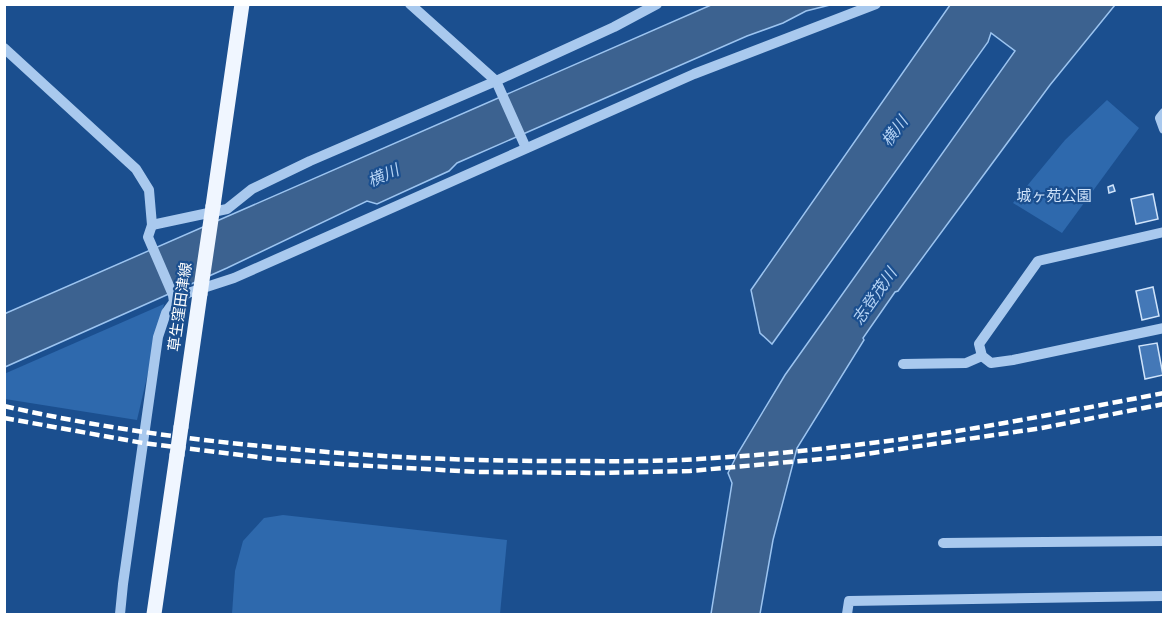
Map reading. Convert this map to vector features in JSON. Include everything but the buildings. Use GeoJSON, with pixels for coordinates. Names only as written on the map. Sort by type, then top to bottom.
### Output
{"type":"FeatureCollection","features":[{"type":"Feature","properties":{"kind":"main road","name":"草生窪田津線"},"geometry":{"type":"LineString","coordinates":[[154,615],[242,4]]}},
{"type":"Feature","properties":{"kind":"street"},"geometry":{"type":"LineString","coordinates":[[410,4],[496,81],[526,148]]}},
{"type":"Feature","properties":{"kind":"street"},"geometry":{"type":"LineString","coordinates":[[152,225],[227,209],[252,189],[310,161],[496,81],[614,27],[657,4]]}},
{"type":"Feature","properties":{"kind":"street"},"geometry":{"type":"LineString","coordinates":[[120,615],[158,337],[174,298],[234,278],[694,74],[876,4]]}},
{"type":"Feature","properties":{"kind":"street"},"geometry":{"type":"LineString","coordinates":[[4,48],[136,169],[149,190],[152,225],[148,237],[174,298]]}},
{"type":"Feature","properties":{"kind":"street"},"geometry":{"type":"LineString","coordinates":[[1164,113],[1160,118],[1164,129]]}},
{"type":"Feature","properties":{"kind":"street"},"geometry":{"type":"LineString","coordinates":[[981,357],[979,344],[1038,261],[1164,232]]}},
{"type":"Feature","properties":{"kind":"street"},"geometry":{"type":"LineString","coordinates":[[981,357],[991,363],[1013,360],[1164,328]]}},
{"type":"Feature","properties":{"kind":"street"},"geometry":{"type":"LineString","coordinates":[[903,364],[966,363],[981,357]]}},
{"type":"Feature","properties":{"kind":"street"},"geometry":{"type":"LineString","coordinates":[[943,543],[1164,541]]}},
{"type":"Feature","properties":{"kind":"street"},"geometry":{"type":"LineString","coordinates":[[847,615],[849,601],[1164,596]]}},
{"type":"Feature","properties":{"kind":"green space","name":"城ヶ苑公園"},"geometry":{"type":"Polygon","coordinates":[[[1107,100],[1139,128],[1062,233],[1013,203],[1065,140],[1107,100]]]}},
{"type":"Feature","properties":{"kind":"green space"},"geometry":{"type":"Polygon","coordinates":[[[164,304],[137,420],[5,399],[4,374],[164,304]]]}},
{"type":"Feature","properties":{"kind":"green space"},"geometry":{"type":"Polygon","coordinates":[[[283,515],[507,540],[500,614],[232,614],[235,571],[243,541],[264,518],[283,515]]]}},
{"type":"Feature","properties":{"kind":"water","name":"横川"},"geometry":{"type":"Polygon","coordinates":[[[711,5],[830,5],[806,11],[783,23],[747,36],[457,163],[449,171],[377,204],[367,201],[227,268],[5,367],[4,314],[711,5]]]}},
{"type":"Feature","properties":{"kind":"water"},"geometry":{"type":"Polygon","coordinates":[[[950,5],[1115,5],[1050,85],[898,291],[895,292],[863,338],[864,340],[797,448],[773,540],[760,614],[711,614],[732,483],[728,473],[738,453],[785,375],[1015,51],[991,33],[988,42],[772,344],[760,333],[751,290],[950,5]]]}},
{"type":"Feature","properties":{"kind":"railway"},"geometry":{"type":"LineString","coordinates":[[4,406],[143,432],[317,451],[455,459],[646,461],[754,455],[925,436],[1164,393]]}},
{"type":"Feature","properties":{"kind":"railway"},"geometry":{"type":"LineString","coordinates":[[4,418],[143,443],[274,459],[478,472],[602,473],[690,471],[845,457],[1042,428],[1164,404]]}},
{"type":"Feature","properties":{"kind":"water label","name":"志登茂川"},"geometry":{"type":"Point","coordinates":[874,296]}}]}
